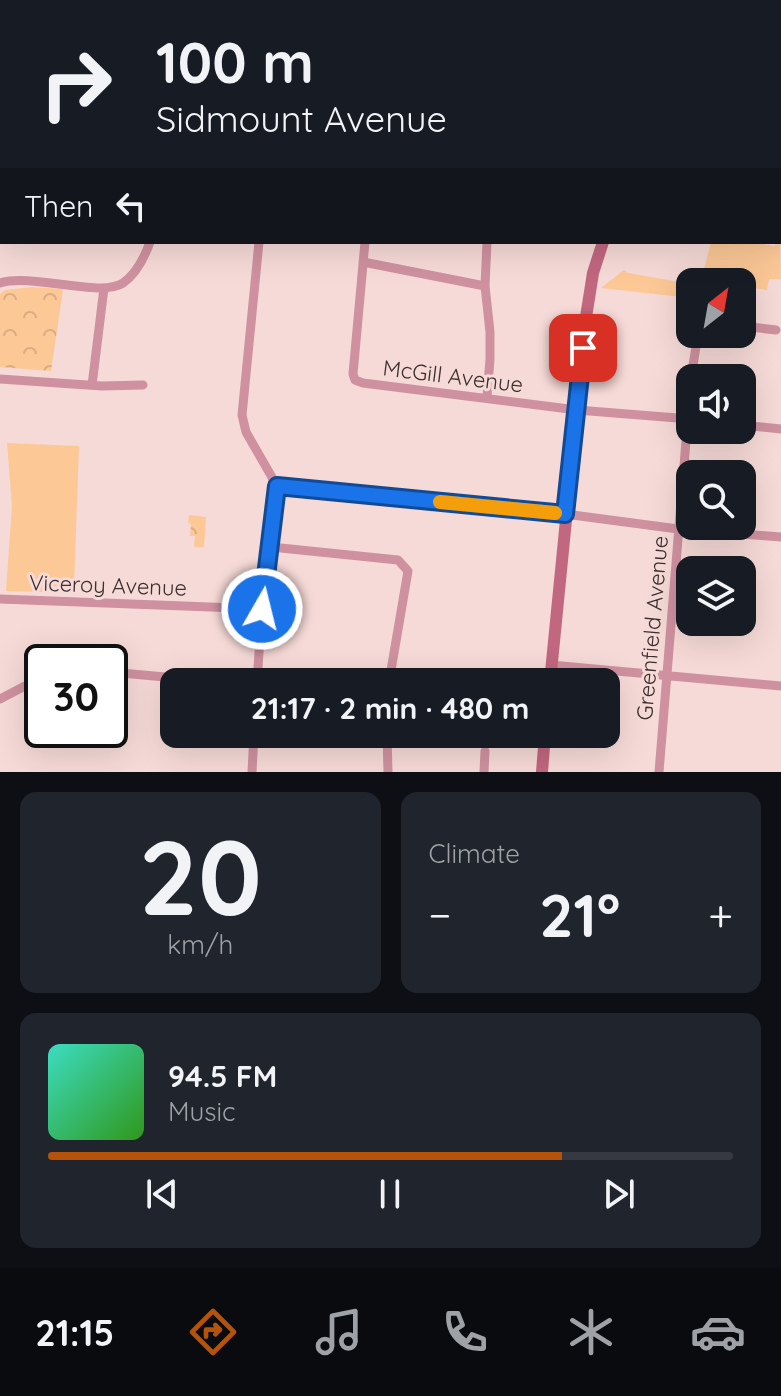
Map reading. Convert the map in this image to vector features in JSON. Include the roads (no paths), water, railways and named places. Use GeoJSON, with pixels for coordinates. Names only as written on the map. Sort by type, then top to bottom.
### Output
{"type":"FeatureCollection","features":[{"type":"Feature","properties":{"kind":"main road"},"geometry":{"type":"LineString","coordinates":[[551,668],[586,317],[593,273],[602,244]]}},
{"type":"Feature","properties":{"kind":"main road"},"geometry":{"type":"LineString","coordinates":[[542,772],[544,748]]}},
{"type":"Feature","properties":{"kind":"street"},"geometry":{"type":"LineString","coordinates":[[0,283],[29,280],[104,288],[121,285],[132,275],[149,244]]}},
{"type":"Feature","properties":{"kind":"street"},"geometry":{"type":"LineString","coordinates":[[258,668],[277,486],[246,432],[242,415],[259,244]]}},
{"type":"Feature","properties":{"kind":"street"},"geometry":{"type":"LineString","coordinates":[[365,244],[363,262],[485,286]]}},
{"type":"Feature","properties":{"kind":"street"},"geometry":{"type":"LineString","coordinates":[[487,244],[485,286],[490,332],[487,397]]}},
{"type":"Feature","properties":{"kind":"street","name":"McGill Avenue"},"geometry":{"type":"LineString","coordinates":[[363,262],[353,374],[355,380],[577,410],[676,418]]}},
{"type":"Feature","properties":{"kind":"street"},"geometry":{"type":"LineString","coordinates":[[92,385],[104,288]]}},
{"type":"Feature","properties":{"kind":"street"},"geometry":{"type":"LineString","coordinates":[[756,328],[779,331]]}},
{"type":"Feature","properties":{"kind":"street"},"geometry":{"type":"LineString","coordinates":[[0,379],[102,386],[143,385]]}},
{"type":"Feature","properties":{"kind":"street"},"geometry":{"type":"LineString","coordinates":[[756,426],[781,429]]}},
{"type":"Feature","properties":{"kind":"street"},"geometry":{"type":"LineString","coordinates":[[277,486],[565,514],[676,529]]}},
{"type":"Feature","properties":{"kind":"street"},"geometry":{"type":"LineString","coordinates":[[756,535],[781,537]]}},
{"type":"Feature","properties":{"kind":"street","name":"Greenfield Avenue"},"geometry":{"type":"LineString","coordinates":[[659,772],[677,540]]}},
{"type":"Feature","properties":{"kind":"street"},"geometry":{"type":"LineString","coordinates":[[271,547],[398,560],[404,565],[408,571],[391,668]]}},
{"type":"Feature","properties":{"kind":"street","name":"Viceroy Avenue"},"geometry":{"type":"LineString","coordinates":[[0,599],[262,609]]}},
{"type":"Feature","properties":{"kind":"street"},"geometry":{"type":"LineString","coordinates":[[551,665],[781,686]]}},
{"type":"Feature","properties":{"kind":"street"},"geometry":{"type":"LineString","coordinates":[[128,674],[160,677]]}},
{"type":"Feature","properties":{"kind":"street"},"geometry":{"type":"LineString","coordinates":[[0,699],[24,686]]}},
{"type":"Feature","properties":{"kind":"street"},"geometry":{"type":"LineString","coordinates":[[252,772],[253,748]]}},
{"type":"Feature","properties":{"kind":"street"},"geometry":{"type":"LineString","coordinates":[[387,748],[388,772]]}},
{"type":"Feature","properties":{"kind":"street"},"geometry":{"type":"LineString","coordinates":[[484,772],[485,751]]}}]}
